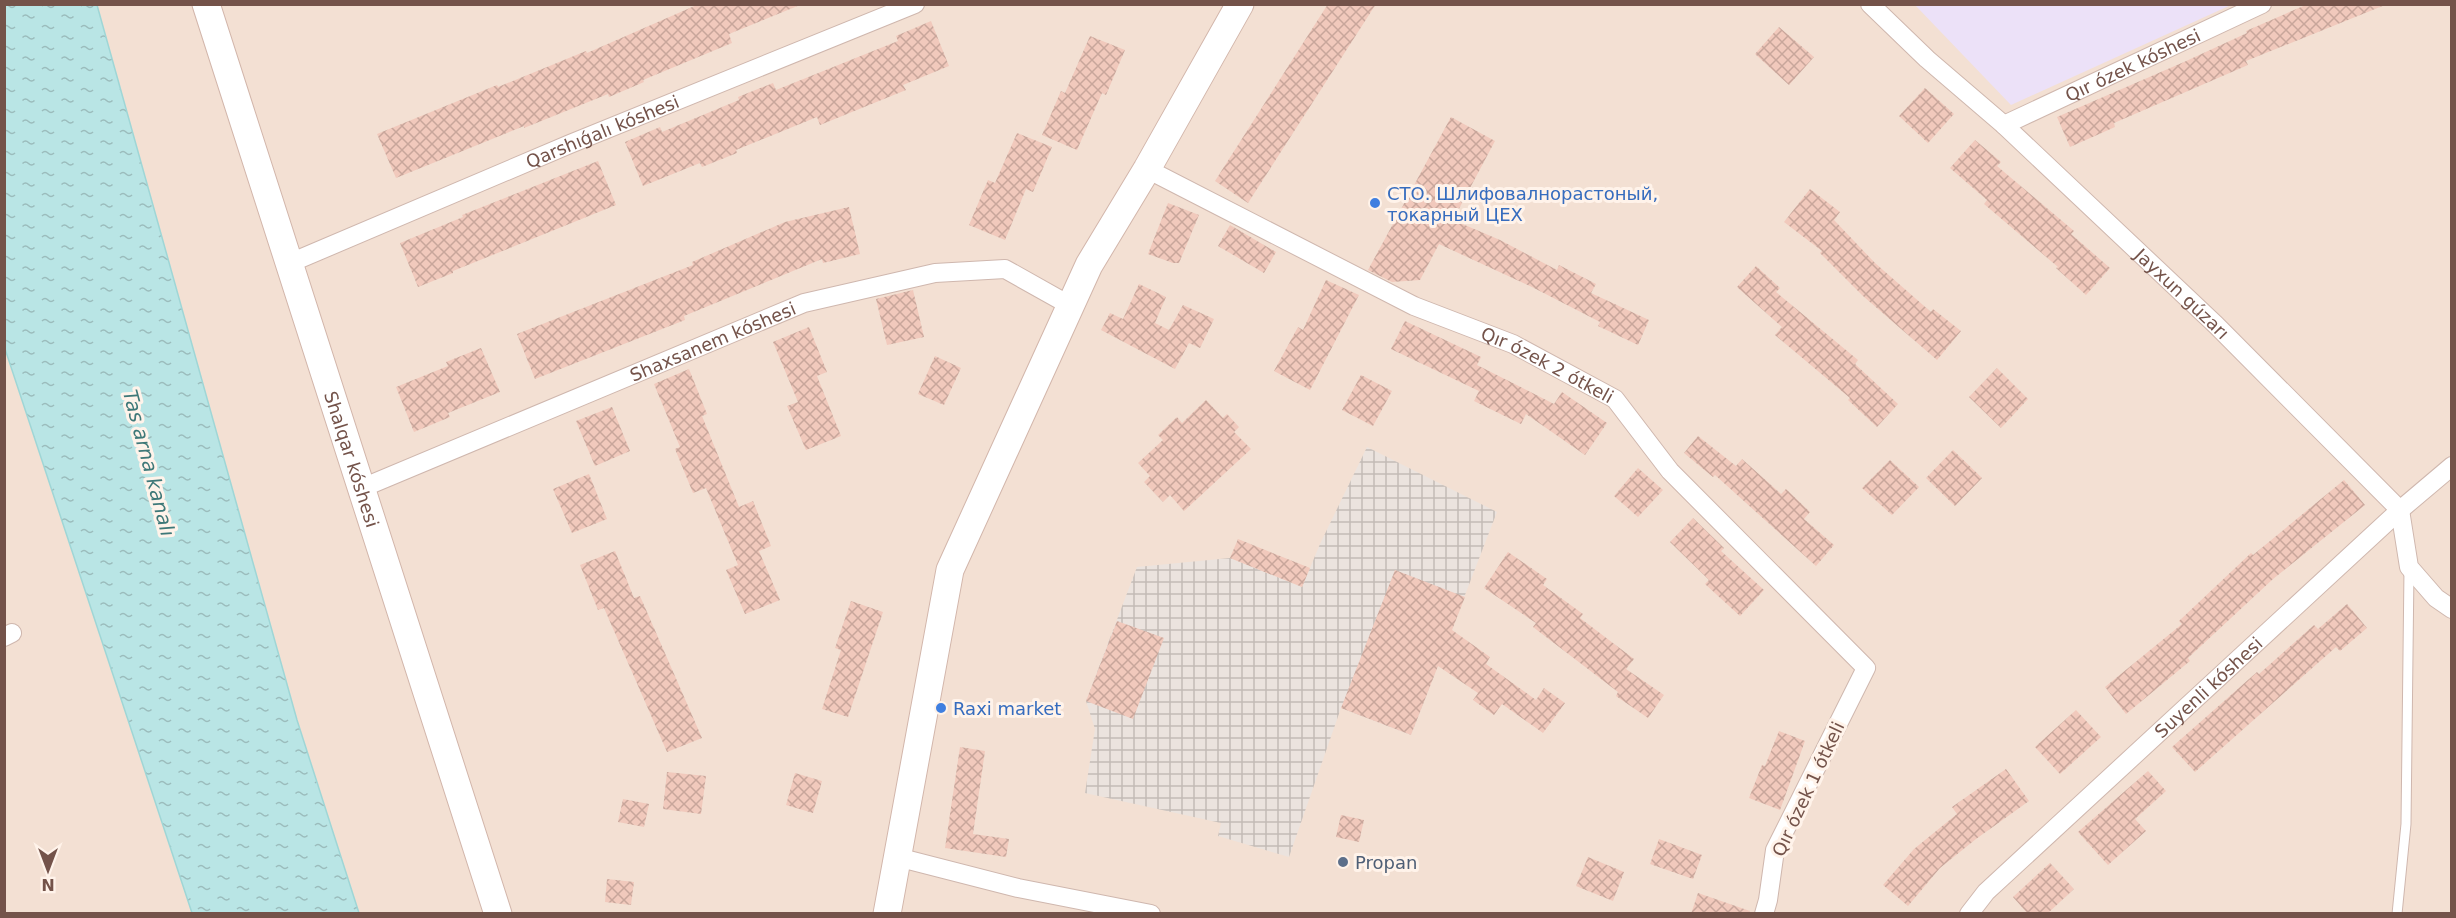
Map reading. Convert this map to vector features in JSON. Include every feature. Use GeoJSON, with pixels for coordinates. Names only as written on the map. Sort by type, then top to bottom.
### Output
{"type":"FeatureCollection","features":[{"type":"Feature","properties":{"kind":"street","name":"Shalqar kóshesi"},"geometry":{"type":"LineString","coordinates":[[206,4],[498,914]]}},
{"type":"Feature","properties":{"kind":"street","name":"Qarshıǵalı kóshesi"},"geometry":{"type":"LineString","coordinates":[[290,263],[570,144],[915,4]]}},
{"type":"Feature","properties":{"kind":"street"},"geometry":{"type":"LineString","coordinates":[[887,914],[950,570],[1089,265],[1147,169],[1240,4]]}},
{"type":"Feature","properties":{"kind":"street","name":"Jayxun gúzarı"},"geometry":{"type":"LineString","coordinates":[[1870,4],[1927,59],[2004,125],[2216,325],[2400,510]]}},
{"type":"Feature","properties":{"kind":"street","name":"Qır ózek kóshesi"},"geometry":{"type":"LineString","coordinates":[[2004,125],[2262,4]]}},
{"type":"Feature","properties":{"kind":"street","name":"Qır ózek 2 ótkeli"},"geometry":{"type":"LineString","coordinates":[[1147,169],[1414,306],[1513,344],[1615,399],[1670,471],[1866,668]]}},
{"type":"Feature","properties":{"kind":"street","name":"Shaxsanem kóshesi"},"geometry":{"type":"LineString","coordinates":[[362,488],[804,303],[935,273],[1005,269],[1071,306]]}},
{"type":"Feature","properties":{"kind":"street","name":"Suyenli kóshesi"},"geometry":{"type":"LineString","coordinates":[[1968,914],[1986,892],[2400,510],[2451,466]]}},
{"type":"Feature","properties":{"kind":"street"},"geometry":{"type":"LineString","coordinates":[[2400,510],[2409,567],[2436,598],[2451,609]]}},
{"type":"Feature","properties":{"kind":"street","name":"Qır ózek 1 ótkeli"},"geometry":{"type":"LineString","coordinates":[[1764,914],[1775,850],[1866,668]]}},
{"type":"Feature","properties":{"kind":"street"},"geometry":{"type":"LineString","coordinates":[[897,857],[1018,888],[1151,914]]}},
{"type":"Feature","properties":{"kind":"lane"},"geometry":{"type":"LineString","coordinates":[[2397,914],[2406,824],[2409,567]]}},
{"type":"Feature","properties":{"kind":"shaded area"},"geometry":{"type":"Polygon","coordinates":[[[4,5],[2451,5],[2451,913],[5,913],[4,5]]]}},
{"type":"Feature","properties":{"kind":"shaded area"},"geometry":{"type":"Polygon","coordinates":[[[1915,5],[2231,5],[2011,105],[1915,5]]]}},
{"type":"Feature","properties":{"kind":"shaded area"},"geometry":{"type":"Polygon","coordinates":[[[1367,447],[1497,512],[1411,735],[1341,708],[1289,857],[1218,836],[1221,823],[1085,793],[1095,729],[1086,701],[1137,567],[1230,558],[1302,587],[1367,447]]]}},
{"type":"Feature","properties":{"kind":"water","name":"Tas arna kanalı"},"geometry":{"type":"Polygon","coordinates":[[[4,5],[97,5],[297,720],[359,913],[192,913],[5,349],[4,5]]]}},
{"type":"Feature","properties":{"kind":"building"},"geometry":{"type":"Polygon","coordinates":[[[699,4],[800,5],[729,34],[732,43],[643,80],[644,82],[609,97],[608,94],[396,178],[377,134],[497,85],[498,87],[586,51],[587,53],[699,4]]]}},
{"type":"Feature","properties":{"kind":"building"},"geometry":{"type":"Polygon","coordinates":[[[1328,4],[1376,4],[1248,203],[1215,181],[1328,4]]]}},
{"type":"Feature","properties":{"kind":"building"},"geometry":{"type":"Polygon","coordinates":[[[2308,4],[2385,5],[2246,61],[2248,65],[2114,123],[2115,127],[2070,147],[2057,117],[2184,62],[2247,33],[2246,31],[2308,4]]]}},
{"type":"Feature","properties":{"kind":"building"},"geometry":{"type":"Polygon","coordinates":[[[931,21],[949,66],[903,85],[906,90],[820,125],[817,117],[736,150],[737,153],[702,167],[700,163],[643,186],[625,142],[660,127],[662,132],[739,100],[738,97],[773,83],[776,90],[898,41],[896,36],[931,21]]]}},
{"type":"Feature","properties":{"kind":"building"},"geometry":{"type":"Polygon","coordinates":[[[1779,27],[1814,57],[1789,85],[1755,54],[1779,27]]]}},
{"type":"Feature","properties":{"kind":"building"},"geometry":{"type":"Polygon","coordinates":[[[1090,36],[1125,50],[1106,95],[1102,93],[1077,150],[1042,135],[1061,91],[1065,93],[1090,36]]]}},
{"type":"Feature","properties":{"kind":"building"},"geometry":{"type":"Polygon","coordinates":[[[1925,88],[1954,114],[1928,143],[1899,116],[1925,88]]]}},
{"type":"Feature","properties":{"kind":"building"},"geometry":{"type":"Polygon","coordinates":[[[1451,117],[1495,141],[1453,220],[1500,240],[1557,270],[1559,265],[1596,284],[1591,293],[1649,320],[1638,345],[1598,326],[1600,322],[1534,288],[1439,244],[1420,280],[1392,282],[1368,270],[1451,117]]]}},
{"type":"Feature","properties":{"kind":"building"},"geometry":{"type":"Polygon","coordinates":[[[1017,133],[1052,147],[1033,192],[1026,189],[1005,240],[969,225],[988,180],[995,183],[1017,133]]]}},
{"type":"Feature","properties":{"kind":"building"},"geometry":{"type":"Polygon","coordinates":[[[1975,140],[2001,162],[1997,166],[2074,231],[2071,234],[2110,268],[2086,295],[2056,268],[2058,267],[1984,204],[1987,200],[1950,168],[1975,140]]]}},
{"type":"Feature","properties":{"kind":"building"},"geometry":{"type":"Polygon","coordinates":[[[598,161],[616,205],[418,287],[400,243],[463,217],[462,215],[598,161]]]}},
{"type":"Feature","properties":{"kind":"building"},"geometry":{"type":"Polygon","coordinates":[[[1810,189],[1840,212],[1834,220],[1875,263],[1931,312],[1933,309],[1961,331],[1937,360],[1863,296],[1820,253],[1822,251],[1784,222],[1810,189]]]}},
{"type":"Feature","properties":{"kind":"building"},"geometry":{"type":"Polygon","coordinates":[[[1168,203],[1199,215],[1179,263],[1148,254],[1168,203]]]}},
{"type":"Feature","properties":{"kind":"building"},"geometry":{"type":"Polygon","coordinates":[[[849,207],[860,254],[823,263],[822,259],[684,316],[685,320],[535,379],[517,334],[693,265],[692,262],[785,222],[849,207]]]}},
{"type":"Feature","properties":{"kind":"building"},"geometry":{"type":"Polygon","coordinates":[[[1230,225],[1276,252],[1264,273],[1218,246],[1230,225]]]}},
{"type":"Feature","properties":{"kind":"building"},"geometry":{"type":"Polygon","coordinates":[[[1756,266],[1780,288],[1776,292],[1858,360],[1855,364],[1898,404],[1877,427],[1848,400],[1850,398],[1775,335],[1782,327],[1737,287],[1756,266]]]}},
{"type":"Feature","properties":{"kind":"building"},"geometry":{"type":"Polygon","coordinates":[[[1326,280],[1359,295],[1310,390],[1274,371],[1298,327],[1303,330],[1326,280]]]}},
{"type":"Feature","properties":{"kind":"building"},"geometry":{"type":"Polygon","coordinates":[[[1139,284],[1166,297],[1155,323],[1169,330],[1183,305],[1214,319],[1200,348],[1189,343],[1175,369],[1101,330],[1110,313],[1123,319],[1139,284]]]}},
{"type":"Feature","properties":{"kind":"building"},"geometry":{"type":"Polygon","coordinates":[[[913,290],[924,337],[887,345],[876,299],[913,290]]]}},
{"type":"Feature","properties":{"kind":"building"},"geometry":{"type":"Polygon","coordinates":[[[1405,321],[1481,357],[1477,365],[1554,404],[1562,392],[1607,423],[1585,455],[1526,414],[1521,424],[1474,401],[1479,391],[1391,349],[1405,321]]]}},
{"type":"Feature","properties":{"kind":"building"},"geometry":{"type":"Polygon","coordinates":[[[809,327],[827,372],[817,376],[841,436],[806,450],[787,406],[798,402],[773,342],[809,327]]]}},
{"type":"Feature","properties":{"kind":"building"},"geometry":{"type":"Polygon","coordinates":[[[481,348],[500,392],[448,413],[450,417],[414,432],[396,387],[448,366],[446,362],[481,348]]]}},
{"type":"Feature","properties":{"kind":"building"},"geometry":{"type":"Polygon","coordinates":[[[935,356],[961,368],[944,405],[918,394],[935,356]]]}},
{"type":"Feature","properties":{"kind":"building"},"geometry":{"type":"Polygon","coordinates":[[[1997,368],[2028,399],[2001,428],[1969,397],[1997,368]]]}},
{"type":"Feature","properties":{"kind":"building"},"geometry":{"type":"Polygon","coordinates":[[[689,369],[707,414],[702,416],[739,507],[753,501],[771,546],[759,551],[780,600],[745,614],[726,570],[738,565],[706,488],[693,493],[675,449],[680,447],[654,384],[689,369]]]}},
{"type":"Feature","properties":{"kind":"building"},"geometry":{"type":"Polygon","coordinates":[[[1361,375],[1392,391],[1373,426],[1342,410],[1361,375]]]}},
{"type":"Feature","properties":{"kind":"building"},"geometry":{"type":"Polygon","coordinates":[[[1206,400],[1223,418],[1227,414],[1239,427],[1234,432],[1251,449],[1184,511],[1170,495],[1163,502],[1144,482],[1150,476],[1138,463],[1163,440],[1158,435],[1177,417],[1182,423],[1206,400]]]}},
{"type":"Feature","properties":{"kind":"building"},"geometry":{"type":"Polygon","coordinates":[[[612,407],[630,451],[595,466],[576,421],[612,407]]]}},
{"type":"Feature","properties":{"kind":"building"},"geometry":{"type":"Polygon","coordinates":[[[1698,436],[1736,466],[1742,459],[1781,494],[1786,489],[1810,512],[1804,519],[1834,545],[1816,566],[1715,475],[1713,477],[1684,453],[1698,436]]]}},
{"type":"Feature","properties":{"kind":"building"},"geometry":{"type":"Polygon","coordinates":[[[1953,450],[1982,478],[1955,506],[1926,478],[1953,450]]]}},
{"type":"Feature","properties":{"kind":"building"},"geometry":{"type":"Polygon","coordinates":[[[1890,460],[1919,487],[1892,515],[1862,488],[1890,460]]]}},
{"type":"Feature","properties":{"kind":"building"},"geometry":{"type":"Polygon","coordinates":[[[1638,468],[1663,490],[1638,517],[1614,496],[1638,468]]]}},
{"type":"Feature","properties":{"kind":"building"},"geometry":{"type":"Polygon","coordinates":[[[589,474],[607,519],[572,533],[553,489],[589,474]]]}},
{"type":"Feature","properties":{"kind":"building"},"geometry":{"type":"Polygon","coordinates":[[[2344,480],[2365,505],[2273,579],[2188,658],[2190,661],[2126,714],[2105,687],[2182,624],[2179,621],[2251,553],[2253,555],[2344,480]]]}},
{"type":"Feature","properties":{"kind":"building"},"geometry":{"type":"Polygon","coordinates":[[[1693,518],[1724,548],[1721,551],[1764,590],[1740,616],[1705,584],[1709,580],[1670,542],[1693,518]]]}},
{"type":"Feature","properties":{"kind":"building"},"geometry":{"type":"Polygon","coordinates":[[[1238,539],[1310,568],[1302,587],[1230,558],[1238,539]]]}},
{"type":"Feature","properties":{"kind":"building"},"geometry":{"type":"Polygon","coordinates":[[[615,551],[634,598],[640,596],[702,738],[667,752],[604,608],[598,610],[580,565],[615,551]]]}},
{"type":"Feature","properties":{"kind":"building"},"geometry":{"type":"Polygon","coordinates":[[[1508,552],[1547,579],[1543,585],[1583,614],[1580,618],[1634,659],[1626,669],[1664,695],[1648,718],[1616,696],[1618,692],[1533,627],[1536,623],[1484,588],[1508,552]]]}},
{"type":"Feature","properties":{"kind":"building"},"geometry":{"type":"Polygon","coordinates":[[[1395,570],[1465,597],[1452,630],[1490,657],[1486,664],[1536,700],[1544,688],[1565,703],[1543,733],[1502,704],[1494,715],[1473,700],[1478,693],[1438,666],[1411,735],[1341,708],[1395,570]]]}},
{"type":"Feature","properties":{"kind":"building"},"geometry":{"type":"Polygon","coordinates":[[[851,601],[883,612],[848,717],[822,709],[841,650],[835,648],[851,601]]]}},
{"type":"Feature","properties":{"kind":"building"},"geometry":{"type":"Polygon","coordinates":[[[2347,604],[2367,628],[2340,651],[2336,647],[2195,772],[2172,747],[2314,625],[2318,629],[2347,604]]]}},
{"type":"Feature","properties":{"kind":"building"},"geometry":{"type":"Polygon","coordinates":[[[1117,621],[1164,638],[1133,719],[1086,701],[1117,621]]]}},
{"type":"Feature","properties":{"kind":"building"},"geometry":{"type":"Polygon","coordinates":[[[2076,710],[2101,737],[2060,774],[2035,747],[2076,710]]]}},
{"type":"Feature","properties":{"kind":"building"},"geometry":{"type":"Polygon","coordinates":[[[1779,731],[1805,741],[1780,810],[1749,798],[1779,731]]]}},
{"type":"Feature","properties":{"kind":"building"},"geometry":{"type":"Polygon","coordinates":[[[960,747],[985,751],[973,834],[1009,839],[1006,857],[945,848],[960,747]]]}},
{"type":"Feature","properties":{"kind":"building"},"geometry":{"type":"Polygon","coordinates":[[[2006,769],[2029,801],[1940,868],[1908,906],[1883,885],[1914,849],[1957,814],[1952,807],[2006,769]]]}},
{"type":"Feature","properties":{"kind":"building"},"geometry":{"type":"Polygon","coordinates":[[[2148,771],[2166,791],[2135,819],[2146,831],[2108,865],[2078,832],[2148,771]]]}},
{"type":"Feature","properties":{"kind":"building"},"geometry":{"type":"Polygon","coordinates":[[[667,772],[706,776],[701,814],[663,809],[667,772]]]}},
{"type":"Feature","properties":{"kind":"building"},"geometry":{"type":"Polygon","coordinates":[[[795,773],[822,781],[813,813],[786,805],[795,773]]]}},
{"type":"Feature","properties":{"kind":"building"},"geometry":{"type":"Polygon","coordinates":[[[623,799],[649,804],[644,827],[618,822],[623,799]]]}},
{"type":"Feature","properties":{"kind":"building"},"geometry":{"type":"Polygon","coordinates":[[[1341,815],[1364,820],[1359,842],[1336,837],[1341,815]]]}},
{"type":"Feature","properties":{"kind":"building"},"geometry":{"type":"Polygon","coordinates":[[[1659,839],[1702,855],[1693,879],[1650,864],[1659,839]]]}},
{"type":"Feature","properties":{"kind":"building"},"geometry":{"type":"Polygon","coordinates":[[[1588,857],[1624,872],[1613,901],[1576,886],[1588,857]]]}},
{"type":"Feature","properties":{"kind":"building"},"geometry":{"type":"Polygon","coordinates":[[[2050,863],[2074,889],[2047,914],[2028,914],[2013,897],[2050,863]]]}},
{"type":"Feature","properties":{"kind":"building"},"geometry":{"type":"Polygon","coordinates":[[[607,879],[634,882],[631,905],[605,902],[607,879]]]}},
{"type":"Feature","properties":{"kind":"building"},"geometry":{"type":"Polygon","coordinates":[[[1698,893],[1750,911],[1749,914],[1691,914],[1698,893]]]}},
{"type":"Feature","properties":{"kind":"place","name":"СТО. Шлифовалнорастоный, токарный ЦЕХ"},"geometry":{"type":"Point","coordinates":[1375,203]}},
{"type":"Feature","properties":{"kind":"place","name":"Raxi market"},"geometry":{"type":"Point","coordinates":[941,708]}},
{"type":"Feature","properties":{"kind":"place","name":"Propan"},"geometry":{"type":"Point","coordinates":[1343,862]}}]}
